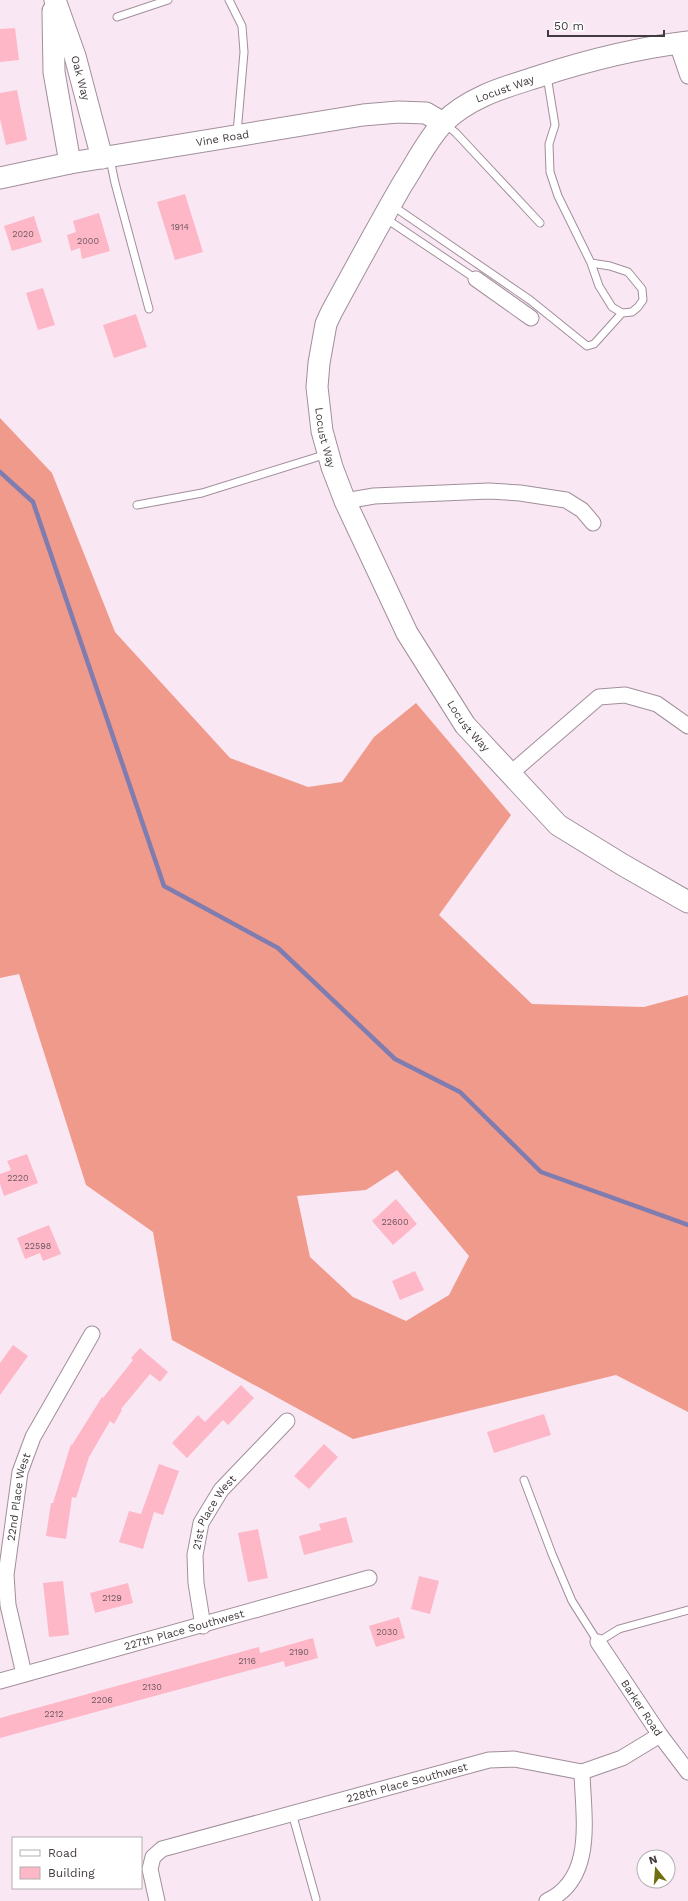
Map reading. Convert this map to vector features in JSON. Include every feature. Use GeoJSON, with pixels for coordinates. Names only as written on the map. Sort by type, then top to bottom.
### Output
{"type":"FeatureCollection","features":[{"type":"Feature","properties":{"kind":"main road","name":"Oak Way"},"geometry":{"type":"LineString","coordinates":[[54,0],[75,56],[106,157]]}},
{"type":"Feature","properties":{"kind":"main road","name":"Oak Way"},"geometry":{"type":"LineString","coordinates":[[54,0],[54,72],[70,163]]}},
{"type":"Feature","properties":{"kind":"main road","name":"Locust Way"},"geometry":{"type":"LineString","coordinates":[[683,43],[631,51],[547,74],[477,98],[456,111],[443,123],[427,143],[387,211],[326,324],[319,363],[317,387],[322,431],[328,454],[345,501],[407,633],[465,725],[558,825],[623,865],[688,902]]}},
{"type":"Feature","properties":{"kind":"main road","name":"Vine Road"},"geometry":{"type":"LineString","coordinates":[[0,178],[70,163],[388,113],[426,113],[443,123]]}},
{"type":"Feature","properties":{"kind":"street"},"geometry":{"type":"LineString","coordinates":[[683,43],[688,76]]}},
{"type":"Feature","properties":{"kind":"street"},"geometry":{"type":"LineString","coordinates":[[476,279],[531,318]]}},
{"type":"Feature","properties":{"kind":"street"},"geometry":{"type":"LineString","coordinates":[[345,501],[374,496],[489,490],[566,500],[582,510],[594,523]]}},
{"type":"Feature","properties":{"kind":"street"},"geometry":{"type":"LineString","coordinates":[[511,773],[599,697],[625,695],[657,704],[688,726]]}},
{"type":"Feature","properties":{"kind":"street","name":"22nd Place West"},"geometry":{"type":"LineString","coordinates":[[24,1674],[8,1605],[6,1575],[20,1472],[33,1437],[92,1334]]}},
{"type":"Feature","properties":{"kind":"street","name":"21st Place West"},"geometry":{"type":"LineString","coordinates":[[203,1626],[196,1584],[195,1555],[201,1522],[221,1490],[287,1421]]}},
{"type":"Feature","properties":{"kind":"street","name":"227th Place Southwest"},"geometry":{"type":"LineString","coordinates":[[0,1681],[203,1626],[368,1578]]}},
{"type":"Feature","properties":{"kind":"street","name":"Barker Road"},"geometry":{"type":"LineString","coordinates":[[598,1642],[660,1734],[688,1772]]}},
{"type":"Feature","properties":{"kind":"street"},"geometry":{"type":"LineString","coordinates":[[547,1901],[562,1891],[572,1880],[580,1866],[584,1846],[582,1772],[622,1758],[660,1734]]}},
{"type":"Feature","properties":{"kind":"street","name":"228th Place Southwest"},"geometry":{"type":"LineString","coordinates":[[158,1901],[150,1869],[152,1857],[162,1849],[489,1760],[514,1759],[582,1772]]}},
{"type":"Feature","properties":{"kind":"lane"},"geometry":{"type":"LineString","coordinates":[[117,17],[168,0]]}},
{"type":"Feature","properties":{"kind":"lane"},"geometry":{"type":"LineString","coordinates":[[229,0],[242,26],[244,52],[237,136]]}},
{"type":"Feature","properties":{"kind":"lane"},"geometry":{"type":"LineString","coordinates":[[547,74],[555,125],[549,144],[550,172],[558,196],[591,263],[599,286],[612,307],[622,313],[632,312],[638,307],[643,300],[642,289],[628,272],[610,266],[591,263]]}},
{"type":"Feature","properties":{"kind":"lane"},"geometry":{"type":"LineString","coordinates":[[443,123],[456,133],[540,223]]}},
{"type":"Feature","properties":{"kind":"lane"},"geometry":{"type":"LineString","coordinates":[[106,157],[115,183],[149,309]]}},
{"type":"Feature","properties":{"kind":"lane"},"geometry":{"type":"LineString","coordinates":[[387,211],[530,300],[587,346],[594,344],[622,313]]}},
{"type":"Feature","properties":{"kind":"lane"},"geometry":{"type":"LineString","coordinates":[[387,211],[476,279]]}},
{"type":"Feature","properties":{"kind":"lane"},"geometry":{"type":"LineString","coordinates":[[136,505],[202,493],[328,454]]}},
{"type":"Feature","properties":{"kind":"lane"},"geometry":{"type":"LineString","coordinates":[[524,1480],[552,1554],[572,1600],[598,1642],[619,1628],[688,1610]]}},
{"type":"Feature","properties":{"kind":"lane"},"geometry":{"type":"LineString","coordinates":[[292,1813],[316,1899]]}},
{"type":"Feature","properties":{"kind":"shaded area"},"geometry":{"type":"Polygon","coordinates":[[[0,418],[52,473],[115,632],[230,758],[308,787],[342,782],[374,737],[416,703],[511,815],[439,915],[532,1004],[644,1007],[688,995],[688,1412],[616,1375],[353,1439],[172,1340],[153,1232],[86,1185],[19,974],[0,978],[0,418]],[[397,1170],[366,1190],[297,1196],[310,1257],[353,1297],[406,1321],[449,1295],[469,1256],[397,1170]]]}},
{"type":"Feature","properties":{"kind":"building"},"geometry":{"type":"Polygon","coordinates":[[[15,28],[19,60],[0,62],[0,29],[15,28]]]}},
{"type":"Feature","properties":{"kind":"building"},"geometry":{"type":"Polygon","coordinates":[[[17,90],[27,140],[6,145],[0,119],[0,93],[17,90]]]}},
{"type":"Feature","properties":{"kind":"building"},"geometry":{"type":"Polygon","coordinates":[[[185,194],[203,252],[175,260],[157,202],[185,194]]]}},
{"type":"Feature","properties":{"kind":"building"},"geometry":{"type":"Polygon","coordinates":[[[99,213],[110,251],[82,259],[80,248],[71,251],[67,235],[76,232],[73,221],[99,213]]]}},
{"type":"Feature","properties":{"kind":"building"},"geometry":{"type":"Polygon","coordinates":[[[34,216],[42,242],[12,251],[4,226],[34,216]]]}},
{"type":"Feature","properties":{"kind":"building"},"geometry":{"type":"Polygon","coordinates":[[[43,288],[55,325],[38,330],[26,293],[43,288]]]}},
{"type":"Feature","properties":{"kind":"building"},"geometry":{"type":"Polygon","coordinates":[[[136,314],[147,347],[114,358],[103,325],[136,314]]]}},
{"type":"Feature","properties":{"kind":"building"},"geometry":{"type":"Polygon","coordinates":[[[27,1154],[38,1183],[4,1196],[0,1184],[0,1174],[11,1170],[7,1161],[27,1154]]]}},
{"type":"Feature","properties":{"kind":"building"},"geometry":{"type":"Polygon","coordinates":[[[396,1199],[417,1224],[393,1245],[372,1221],[396,1199]]]}},
{"type":"Feature","properties":{"kind":"building"},"geometry":{"type":"Polygon","coordinates":[[[49,1225],[61,1254],[43,1261],[40,1253],[25,1259],[17,1238],[49,1225]]]}},
{"type":"Feature","properties":{"kind":"building"},"geometry":{"type":"Polygon","coordinates":[[[415,1271],[424,1290],[400,1300],[392,1281],[415,1271]]]}},
{"type":"Feature","properties":{"kind":"building"},"geometry":{"type":"Polygon","coordinates":[[[13,1345],[28,1356],[0,1395],[0,1363],[13,1345]]]}},
{"type":"Feature","properties":{"kind":"building"},"geometry":{"type":"Polygon","coordinates":[[[140,1348],[168,1372],[160,1382],[150,1374],[121,1409],[122,1410],[114,1424],[110,1421],[89,1457],[76,1498],[72,1497],[66,1539],[46,1536],[51,1503],[53,1503],[71,1444],[72,1445],[102,1397],[103,1398],[133,1360],[131,1358],[140,1348]]]}},
{"type":"Feature","properties":{"kind":"building"},"geometry":{"type":"Polygon","coordinates":[[[241,1385],[254,1398],[228,1425],[223,1420],[187,1458],[172,1443],[198,1415],[205,1422],[241,1385]]]}},
{"type":"Feature","properties":{"kind":"building"},"geometry":{"type":"Polygon","coordinates":[[[544,1414],[551,1435],[494,1453],[487,1432],[544,1414]]]}},
{"type":"Feature","properties":{"kind":"building"},"geometry":{"type":"Polygon","coordinates":[[[324,1444],[338,1457],[309,1489],[294,1476],[324,1444]]]}},
{"type":"Feature","properties":{"kind":"building"},"geometry":{"type":"Polygon","coordinates":[[[159,1464],[179,1471],[163,1515],[154,1512],[143,1549],[119,1542],[129,1511],[141,1514],[159,1464]]]}},
{"type":"Feature","properties":{"kind":"building"},"geometry":{"type":"Polygon","coordinates":[[[346,1517],[353,1542],[304,1555],[299,1536],[321,1530],[319,1524],[346,1517]]]}},
{"type":"Feature","properties":{"kind":"building"},"geometry":{"type":"Polygon","coordinates":[[[258,1529],[268,1578],[248,1582],[238,1533],[258,1529]]]}},
{"type":"Feature","properties":{"kind":"building"},"geometry":{"type":"Polygon","coordinates":[[[419,1576],[439,1581],[430,1614],[411,1609],[419,1576]]]}},
{"type":"Feature","properties":{"kind":"building"},"geometry":{"type":"Polygon","coordinates":[[[63,1581],[69,1635],[49,1637],[43,1583],[63,1581]]]}},
{"type":"Feature","properties":{"kind":"building"},"geometry":{"type":"Polygon","coordinates":[[[128,1583],[133,1603],[95,1613],[90,1593],[128,1583]]]}},
{"type":"Feature","properties":{"kind":"building"},"geometry":{"type":"Polygon","coordinates":[[[399,1617],[405,1638],[376,1647],[369,1626],[399,1617]]]}},
{"type":"Feature","properties":{"kind":"building"},"geometry":{"type":"Polygon","coordinates":[[[313,1638],[318,1658],[285,1667],[284,1661],[0,1738],[0,1718],[259,1647],[260,1653],[313,1638]]]}},
{"type":"Feature","properties":{"kind":"waterway"},"geometry":{"type":"LineString","coordinates":[[0,472],[33,502],[164,886],[278,948],[395,1059],[460,1092],[541,1172],[688,1225]]}}]}
